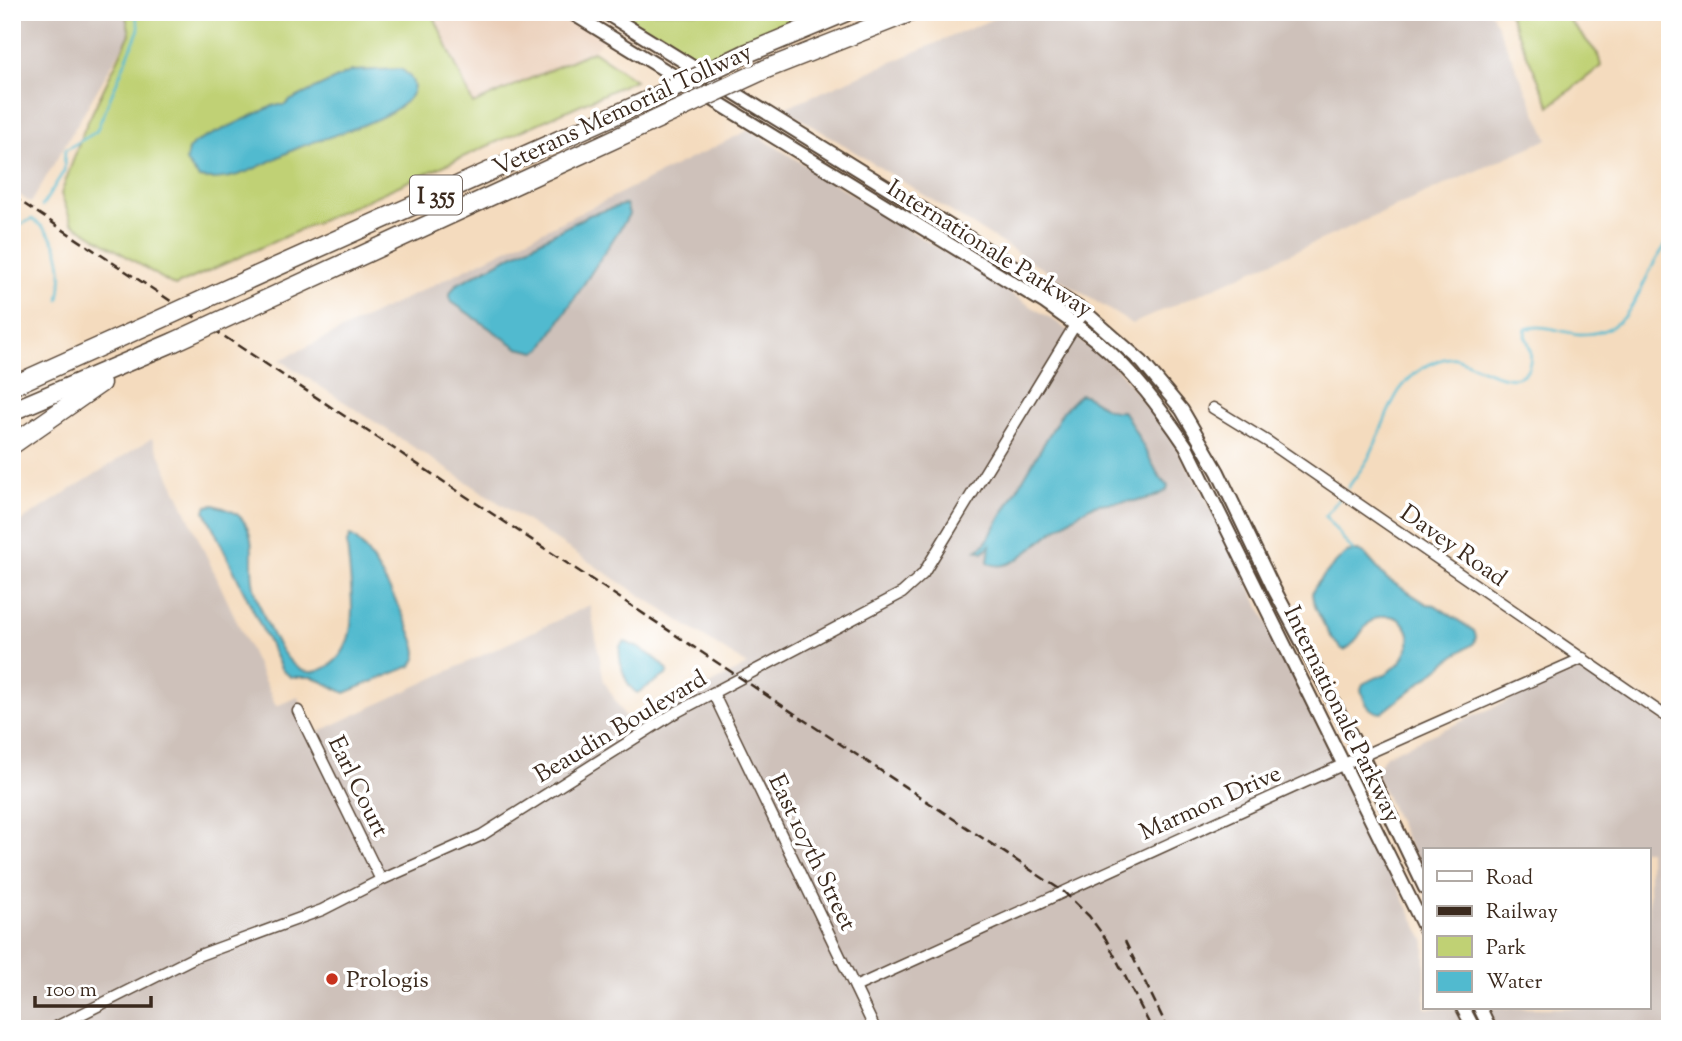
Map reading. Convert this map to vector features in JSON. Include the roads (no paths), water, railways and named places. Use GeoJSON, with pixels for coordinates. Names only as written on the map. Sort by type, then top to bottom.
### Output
{"type":"FeatureCollection","features":[{"type":"Feature","properties":{"kind":"highway","name":"Veterans Memorial Tollway"},"geometry":{"type":"LineString","coordinates":[[12,386],[745,54],[846,12]]}},
{"type":"Feature","properties":{"kind":"highway","name":"Veterans Memorial Tollway"},"geometry":{"type":"LineString","coordinates":[[12,411],[133,361],[766,69],[911,12]]}},
{"type":"Feature","properties":{"kind":"highway"},"geometry":{"type":"LineString","coordinates":[[12,445],[133,361]]}},
{"type":"Feature","properties":{"kind":"street","name":"Internationale Parkway"},"geometry":{"type":"LineString","coordinates":[[570,12],[1039,299],[1100,343],[1127,370],[1160,408],[1186,446],[1423,925]]}},
{"type":"Feature","properties":{"kind":"street","name":"Internationale Parkway"},"geometry":{"type":"LineString","coordinates":[[604,12],[1085,312],[1142,362],[1182,410],[1218,472],[1273,587],[1362,756],[1423,884]]}},
{"type":"Feature","properties":{"kind":"street","name":"Beaudin Boulevard"},"geometry":{"type":"LineString","coordinates":[[52,1029],[197,956],[322,910],[381,880],[482,835],[673,714],[893,598],[923,574],[1085,312]]}},
{"type":"Feature","properties":{"kind":"street","name":"Davey Road"},"geometry":{"type":"LineString","coordinates":[[1213,408],[1261,437],[1670,719]]}},
{"type":"Feature","properties":{"kind":"street","name":"Marmon Drive"},"geometry":{"type":"LineString","coordinates":[[855,987],[1583,658]]}},
{"type":"Feature","properties":{"kind":"street","name":"East 107th Street"},"geometry":{"type":"LineString","coordinates":[[713,693],[875,1029]]}},
{"type":"Feature","properties":{"kind":"street","name":"Earl Court"},"geometry":{"type":"LineString","coordinates":[[298,711],[381,880]]}},
{"type":"Feature","properties":{"kind":"street"},"geometry":{"type":"LineString","coordinates":[[1464,1010],[1474,1029]]}},
{"type":"Feature","properties":{"kind":"street"},"geometry":{"type":"LineString","coordinates":[[1481,1010],[1490,1029]]}},
{"type":"Feature","properties":{"kind":"water"},"geometry":{"type":"Polygon","coordinates":[[[401,69],[413,82],[411,95],[399,107],[381,118],[305,145],[254,169],[228,177],[199,178],[186,162],[188,150],[194,143],[275,105],[285,105],[352,71],[401,69]]]}},
{"type":"Feature","properties":{"kind":"water"},"geometry":{"type":"Polygon","coordinates":[[[626,204],[629,214],[625,221],[542,348],[536,352],[518,348],[452,302],[450,294],[457,284],[589,215],[626,204]]]}},
{"type":"Feature","properties":{"kind":"water"},"geometry":{"type":"Polygon","coordinates":[[[1080,394],[1106,408],[1122,411],[1127,416],[1160,478],[1168,486],[1167,490],[1142,500],[1094,505],[1006,565],[988,562],[990,545],[983,552],[976,550],[985,544],[1063,411],[1080,394]]]}},
{"type":"Feature","properties":{"kind":"water"},"geometry":{"type":"Polygon","coordinates":[[[214,505],[235,513],[245,523],[250,537],[253,581],[259,605],[272,635],[290,661],[300,669],[314,672],[327,667],[338,658],[347,643],[352,616],[347,543],[350,536],[358,541],[378,569],[399,608],[417,652],[414,663],[345,693],[313,677],[291,677],[282,670],[205,511],[207,506],[214,505]]]}},
{"type":"Feature","properties":{"kind":"water"},"geometry":{"type":"Polygon","coordinates":[[[1358,551],[1365,554],[1386,578],[1427,604],[1435,605],[1474,631],[1476,637],[1474,643],[1382,713],[1367,706],[1361,689],[1363,684],[1387,673],[1399,663],[1409,644],[1407,630],[1401,621],[1394,617],[1376,618],[1366,626],[1354,643],[1344,650],[1334,641],[1324,625],[1312,594],[1321,579],[1339,560],[1347,553],[1358,551]]]}},
{"type":"Feature","properties":{"kind":"water"},"geometry":{"type":"Polygon","coordinates":[[[625,642],[660,662],[668,671],[666,675],[637,693],[633,690],[621,665],[620,646],[625,642]]]}},
{"type":"Feature","properties":{"kind":"waterway"},"geometry":{"type":"LineString","coordinates":[[42,206],[64,171],[65,150],[96,132],[139,29],[135,12]]}},
{"type":"Feature","properties":{"kind":"waterway"},"geometry":{"type":"LineString","coordinates":[[12,229],[32,219],[42,226],[55,244],[61,265],[59,300]]}},
{"type":"Feature","properties":{"kind":"waterway"},"geometry":{"type":"LineString","coordinates":[[1348,488],[1369,457],[1392,402],[1419,370],[1434,362],[1453,358],[1497,375],[1518,377],[1526,372],[1530,362],[1531,351],[1525,336],[1526,329],[1546,328],[1579,334],[1594,333],[1617,323],[1632,306],[1670,239]]}},
{"type":"Feature","properties":{"kind":"waterway"},"geometry":{"type":"LineString","coordinates":[[1339,499],[1325,516],[1353,551]]}},
{"type":"Feature","properties":{"kind":"railway"},"geometry":{"type":"LineString","coordinates":[[12,196],[1064,892],[1089,916],[1106,939],[1152,1029]]}},
{"type":"Feature","properties":{"kind":"railway"},"geometry":{"type":"LineString","coordinates":[[1125,941],[1168,1029]]}},
{"type":"Feature","properties":{"kind":"place","name":"Prologis"},"geometry":{"type":"Point","coordinates":[332,979]}}]}
